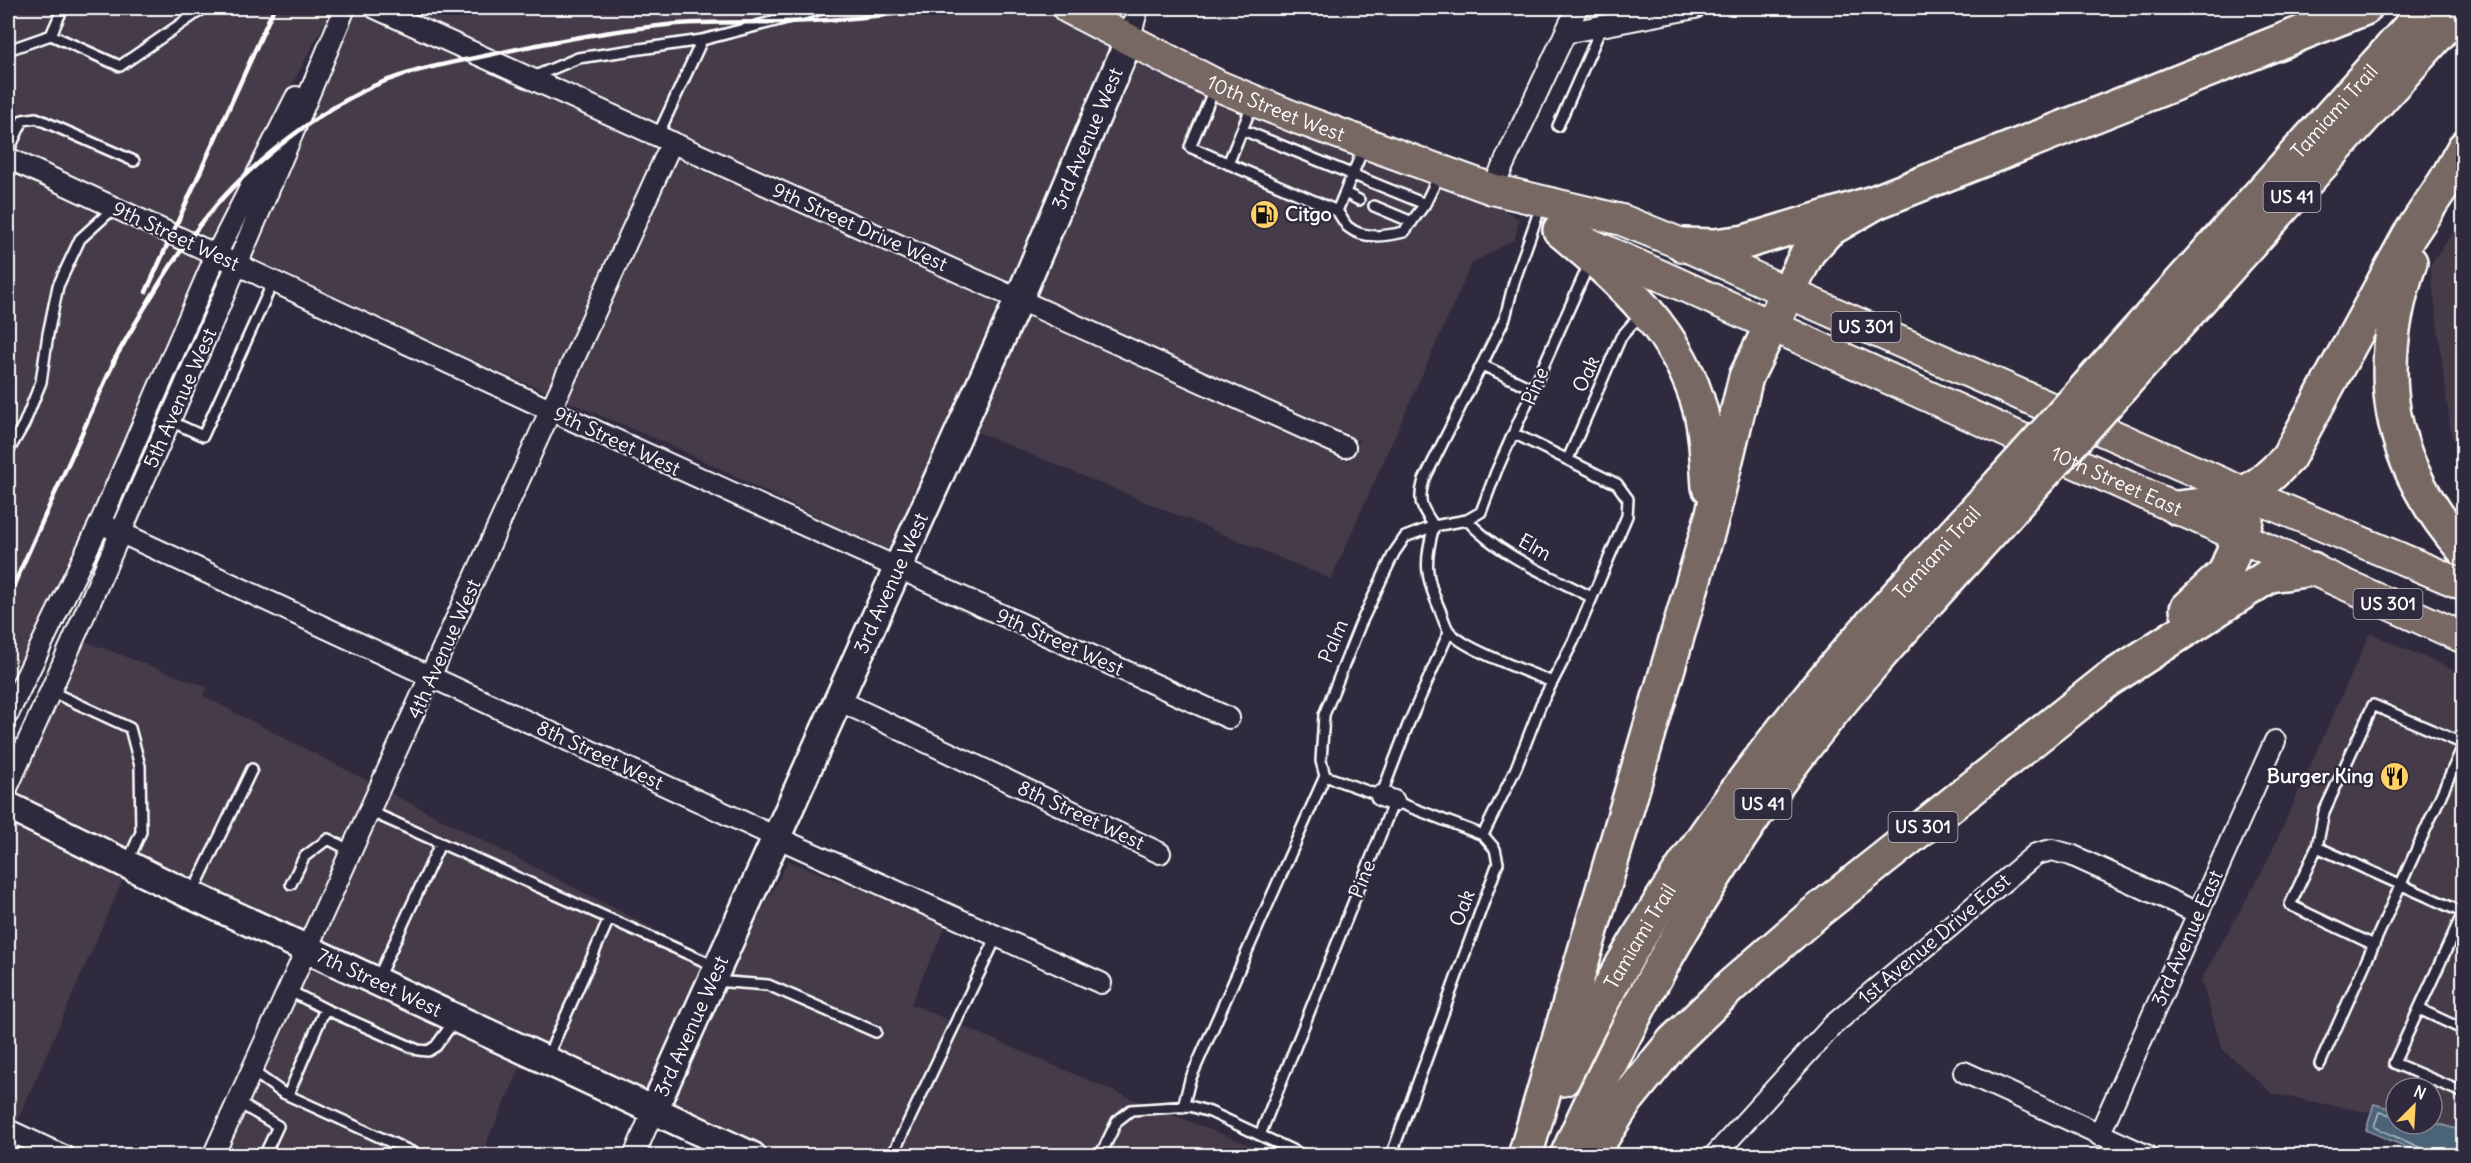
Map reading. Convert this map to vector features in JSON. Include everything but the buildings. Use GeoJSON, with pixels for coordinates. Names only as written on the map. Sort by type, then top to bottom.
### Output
{"type":"FeatureCollection","features":[{"type":"Feature","properties":{"kind":"highway"},"geometry":{"type":"LineString","coordinates":[[1684,245],[1714,246],[1745,242],[1875,202],[2365,8]]}},
{"type":"Feature","properties":{"kind":"highway","name":"Tamiami Trail"},"geometry":{"type":"LineString","coordinates":[[2110,380],[2427,8]]}},
{"type":"Feature","properties":{"kind":"highway","name":"Tamiami Trail"},"geometry":{"type":"LineString","coordinates":[[1526,1155],[1602,1002],[1648,922],[1719,815],[1804,704],[2011,490],[2110,380],[2462,8]]}},
{"type":"Feature","properties":{"kind":"highway"},"geometry":{"type":"LineString","coordinates":[[2463,148],[2419,237],[2406,274],[2395,310],[2389,366],[2399,439],[2414,479],[2443,526],[2463,550]]}},
{"type":"Feature","properties":{"kind":"highway"},"geometry":{"type":"LineString","coordinates":[[2178,508],[2215,505],[2247,494],[2266,481],[2288,458],[2409,236],[2445,183]]}},
{"type":"Feature","properties":{"kind":"highway"},"geometry":{"type":"LineString","coordinates":[[1526,1155],[1712,517],[1746,377],[1808,252],[1828,230],[1875,202]]}},
{"type":"Feature","properties":{"kind":"highway"},"geometry":{"type":"LineString","coordinates":[[1549,224],[1594,252],[1662,329],[1680,361],[1701,413],[1706,440],[1712,517]]}},
{"type":"Feature","properties":{"kind":"highway","name":"Tamiami Trail"},"geometry":{"type":"LineString","coordinates":[[1567,1155],[1612,1059],[1668,953],[1741,835],[1780,779],[2011,490]]}},
{"type":"Feature","properties":{"kind":"highway"},"geometry":{"type":"LineString","coordinates":[[2108,681],[2226,573],[2246,520],[2247,494]]}},
{"type":"Feature","properties":{"kind":"highway","name":"US 301"},"geometry":{"type":"LineString","coordinates":[[1590,1155],[1627,1099],[1674,1041],[1731,986],[1814,914],[2108,681],[2270,575],[2312,569]]}},
{"type":"Feature","properties":{"kind":"main road","name":"10th Street West"},"geometry":{"type":"LineString","coordinates":[[1068,8],[1216,85],[1254,101],[1492,189],[1622,220],[1684,245],[1789,293]]}},
{"type":"Feature","properties":{"kind":"main road","name":"10th Street West"},"geometry":{"type":"LineString","coordinates":[[1492,189],[1549,224]]}},
{"type":"Feature","properties":{"kind":"main road"},"geometry":{"type":"LineString","coordinates":[[1594,252],[1771,325]]}},
{"type":"Feature","properties":{"kind":"main road","name":"10th Street East"},"geometry":{"type":"LineString","coordinates":[[1789,293],[2247,494],[2463,585]]}},
{"type":"Feature","properties":{"kind":"main road","name":"10th Street East"},"geometry":{"type":"LineString","coordinates":[[1771,325],[2463,638]]}},
{"type":"Feature","properties":{"kind":"street","name":"5th Avenue West"},"geometry":{"type":"LineString","coordinates":[[8,714],[100,524],[216,255],[263,159],[344,8]]}},
{"type":"Feature","properties":{"kind":"street","name":"5th Avenue West"},"geometry":{"type":"LineString","coordinates":[[8,786],[238,266],[344,8]]}},
{"type":"Feature","properties":{"kind":"street","name":"9th Street Drive West"},"geometry":{"type":"LineString","coordinates":[[375,8],[1345,447]]}},
{"type":"Feature","properties":{"kind":"street","name":"3rd Avenue West"},"geometry":{"type":"LineString","coordinates":[[634,1155],[1018,299],[1129,40],[1138,8]]}},
{"type":"Feature","properties":{"kind":"street"},"geometry":{"type":"LineString","coordinates":[[1492,189],[1577,8]]}},
{"type":"Feature","properties":{"kind":"street"},"geometry":{"type":"LineString","coordinates":[[1565,33],[1695,8]]}},
{"type":"Feature","properties":{"kind":"street","name":"4th Avenue West"},"geometry":{"type":"LineString","coordinates":[[213,1155],[552,411],[665,139]]}},
{"type":"Feature","properties":{"kind":"street","name":"9th Street West"},"geometry":{"type":"LineString","coordinates":[[8,158],[552,411],[1229,718]]}},
{"type":"Feature","properties":{"kind":"street","name":"8th Street West"},"geometry":{"type":"LineString","coordinates":[[100,524],[776,837],[1101,983]]}},
{"type":"Feature","properties":{"kind":"street","name":"8th Street West"},"geometry":{"type":"LineString","coordinates":[[838,700],[1160,853]]}},
{"type":"Feature","properties":{"kind":"street","name":"3rd Avenue East"},"geometry":{"type":"LineString","coordinates":[[2099,1135],[2275,741]]}},
{"type":"Feature","properties":{"kind":"street","name":"7th Street West"},"geometry":{"type":"LineString","coordinates":[[8,806],[653,1111],[752,1155]]}},
{"type":"Feature","properties":{"kind":"street","name":"1st Avenue Drive East"},"geometry":{"type":"LineString","coordinates":[[1714,1155],[1833,1025],[2036,854],[2052,850],[2071,855],[2198,913]]}},
{"type":"Feature","properties":{"kind":"street"},"geometry":{"type":"LineString","coordinates":[[1964,1072],[2099,1135],[2148,1155]]}},
{"type":"Feature","properties":{"kind":"street"},"geometry":{"type":"LineString","coordinates":[[13,1132],[64,1155]]}},
{"type":"Feature","properties":{"kind":"lane"},"geometry":{"type":"LineString","coordinates":[[51,35],[63,8]]}},
{"type":"Feature","properties":{"kind":"lane"},"geometry":{"type":"LineString","coordinates":[[8,50],[51,35],[120,66],[204,8]]}},
{"type":"Feature","properties":{"kind":"lane"},"geometry":{"type":"LineString","coordinates":[[531,78],[578,58],[702,39],[826,8]]}},
{"type":"Feature","properties":{"kind":"lane"},"geometry":{"type":"LineString","coordinates":[[1558,126],[1602,26]]}},
{"type":"Feature","properties":{"kind":"lane"},"geometry":{"type":"LineString","coordinates":[[665,139],[702,39]]}},
{"type":"Feature","properties":{"kind":"lane"},"geometry":{"type":"LineString","coordinates":[[1216,85],[1190,147],[1256,175],[1277,178],[1337,211],[1349,227],[1370,236],[1404,232],[1425,204],[1441,170]]}},
{"type":"Feature","properties":{"kind":"lane"},"geometry":{"type":"LineString","coordinates":[[1228,164],[1254,101]]}},
{"type":"Feature","properties":{"kind":"lane"},"geometry":{"type":"LineString","coordinates":[[8,152],[23,120],[36,118],[134,161]]}},
{"type":"Feature","properties":{"kind":"lane"},"geometry":{"type":"LineString","coordinates":[[1243,130],[1268,146],[1287,153],[1308,156],[1425,204]]}},
{"type":"Feature","properties":{"kind":"lane"},"geometry":{"type":"LineString","coordinates":[[1337,211],[1365,143]]}},
{"type":"Feature","properties":{"kind":"lane"},"geometry":{"type":"LineString","coordinates":[[1304,167],[1308,156]]}},
{"type":"Feature","properties":{"kind":"lane"},"geometry":{"type":"LineString","coordinates":[[1256,175],[1260,165]]}},
{"type":"Feature","properties":{"kind":"lane"},"geometry":{"type":"LineString","coordinates":[[1345,193],[1359,200]]}},
{"type":"Feature","properties":{"kind":"lane"},"geometry":{"type":"LineString","coordinates":[[1374,206],[1412,222]]}},
{"type":"Feature","properties":{"kind":"lane"},"geometry":{"type":"LineString","coordinates":[[8,452],[24,424],[41,382],[58,286],[80,239],[115,207]]}},
{"type":"Feature","properties":{"kind":"lane"},"geometry":{"type":"LineString","coordinates":[[1549,224],[1514,282],[1505,318],[1424,480],[1419,496],[1422,509],[1434,526],[1427,551],[1426,573],[1449,632],[1461,641],[1498,659],[1552,682]]}},
{"type":"Feature","properties":{"kind":"lane","name":"Pine"},"geometry":{"type":"LineString","coordinates":[[1467,520],[1481,512],[1594,252]]}},
{"type":"Feature","properties":{"kind":"lane"},"geometry":{"type":"LineString","coordinates":[[170,421],[203,436],[273,282]]}},
{"type":"Feature","properties":{"kind":"lane","name":"Oak"},"geometry":{"type":"LineString","coordinates":[[1568,459],[1621,337],[1646,309]]}},
{"type":"Feature","properties":{"kind":"lane"},"geometry":{"type":"LineString","coordinates":[[1482,365],[1533,389]]}},
{"type":"Feature","properties":{"kind":"lane"},"geometry":{"type":"LineString","coordinates":[[1325,776],[1483,835],[1516,768],[1552,682],[1573,642],[1626,516],[1628,499],[1617,484],[1515,434]]}},
{"type":"Feature","properties":{"kind":"lane","name":"Palm"},"geometry":{"type":"LineString","coordinates":[[1183,1107],[1190,1080],[1325,776],[1321,761],[1324,715],[1380,580],[1405,537],[1434,526],[1467,520]]}},
{"type":"Feature","properties":{"kind":"lane","name":"Elm"},"geometry":{"type":"LineString","coordinates":[[1467,520],[1483,537],[1501,549],[1591,597]]}},
{"type":"Feature","properties":{"kind":"lane","name":"Pine"},"geometry":{"type":"LineString","coordinates":[[1260,1135],[1388,798],[1408,725],[1449,632]]}},
{"type":"Feature","properties":{"kind":"lane"},"geometry":{"type":"LineString","coordinates":[[50,691],[130,728],[140,766],[141,832],[127,864]]}},
{"type":"Feature","properties":{"kind":"lane"},"geometry":{"type":"LineString","coordinates":[[2320,1064],[2374,945],[2463,744],[2373,705],[2324,812],[2317,847],[2290,905],[2374,945]]}},
{"type":"Feature","properties":{"kind":"lane"},"geometry":{"type":"LineString","coordinates":[[192,894],[252,769]]}},
{"type":"Feature","properties":{"kind":"lane"},"geometry":{"type":"LineString","coordinates":[[369,812],[609,919],[715,974],[768,985],[876,1032]]}},
{"type":"Feature","properties":{"kind":"lane","name":"Oak"},"geometry":{"type":"LineString","coordinates":[[1391,1155],[1498,863],[1495,849],[1483,835]]}},
{"type":"Feature","properties":{"kind":"lane"},"geometry":{"type":"LineString","coordinates":[[291,884],[304,856],[328,839],[351,850]]}},
{"type":"Feature","properties":{"kind":"lane"},"geometry":{"type":"LineString","coordinates":[[377,981],[440,844]]}},
{"type":"Feature","properties":{"kind":"lane"},"geometry":{"type":"LineString","coordinates":[[2317,847],[2463,912],[2394,1063],[2463,1093]]}},
{"type":"Feature","properties":{"kind":"lane"},"geometry":{"type":"LineString","coordinates":[[546,1060],[609,919]]}},
{"type":"Feature","properties":{"kind":"lane"},"geometry":{"type":"LineString","coordinates":[[892,1155],[997,936]]}},
{"type":"Feature","properties":{"kind":"lane"},"geometry":{"type":"LineString","coordinates":[[288,990],[418,1050],[428,1051],[436,1046],[456,1018]]}},
{"type":"Feature","properties":{"kind":"lane"},"geometry":{"type":"LineString","coordinates":[[288,1095],[326,1009]]}},
{"type":"Feature","properties":{"kind":"lane"},"geometry":{"type":"LineString","coordinates":[[2419,1009],[2463,1030]]}},
{"type":"Feature","properties":{"kind":"lane"},"geometry":{"type":"LineString","coordinates":[[252,1071],[288,1095],[421,1155]]}},
{"type":"Feature","properties":{"kind":"lane"},"geometry":{"type":"LineString","coordinates":[[237,1102],[278,1126],[264,1155]]}},
{"type":"Feature","properties":{"kind":"lane"},"geometry":{"type":"LineString","coordinates":[[1100,1155],[1117,1121],[1131,1110],[1183,1107],[1210,1112],[1305,1155]]}},
{"type":"Feature","properties":{"kind":"lane"},"geometry":{"type":"LineString","coordinates":[[8,1153],[13,1132]]}},
{"type":"Feature","properties":{"kind":"shaded area"},"geometry":{"type":"Polygon","coordinates":[[[8,8],[333,8],[255,154],[213,241],[8,147],[8,8]]]}},
{"type":"Feature","properties":{"kind":"shaded area"},"geometry":{"type":"Polygon","coordinates":[[[402,8],[1044,8],[1116,46],[1014,285],[402,8]]]}},
{"type":"Feature","properties":{"kind":"shaded area"},"geometry":{"type":"Polygon","coordinates":[[[354,10],[658,148],[549,393],[454,353],[251,260],[354,10]]]}},
{"type":"Feature","properties":{"kind":"shaded area"},"geometry":{"type":"Polygon","coordinates":[[[1133,55],[1487,199],[1519,219],[1515,239],[1472,263],[1331,579],[970,429],[1023,313],[1349,461],[1359,441],[1032,293],[1133,55]]]}},
{"type":"Feature","properties":{"kind":"shaded area"},"geometry":{"type":"Polygon","coordinates":[[[676,156],[1005,305],[892,554],[677,448],[567,401],[676,156]]]}},
{"type":"Feature","properties":{"kind":"shaded area"},"geometry":{"type":"Polygon","coordinates":[[[8,170],[203,261],[91,519],[8,691],[8,170]]]}},
{"type":"Feature","properties":{"kind":"shaded area"},"geometry":{"type":"Polygon","coordinates":[[[2463,217],[2463,465],[2451,433],[2430,266],[2463,217]]]}},
{"type":"Feature","properties":{"kind":"shaded area"},"geometry":{"type":"Polygon","coordinates":[[[2370,633],[2463,674],[2463,1131],[2444,1125],[2444,1076],[2384,1076],[2384,1107],[2374,1104],[2371,1113],[2273,1094],[2222,1049],[2201,980],[2266,864],[2370,633]]]}},
{"type":"Feature","properties":{"kind":"shaded area"},"geometry":{"type":"Polygon","coordinates":[[[84,641],[207,687],[203,696],[372,783],[302,934],[13,796],[84,641]]]}},
{"type":"Feature","properties":{"kind":"shaded area"},"geometry":{"type":"Polygon","coordinates":[[[389,792],[695,950],[714,951],[649,1096],[320,943],[389,792]]]}},
{"type":"Feature","properties":{"kind":"shaded area"},"geometry":{"type":"Polygon","coordinates":[[[8,818],[125,875],[17,1122],[8,1118],[8,818]]]}},
{"type":"Feature","properties":{"kind":"shaded area"},"geometry":{"type":"Polygon","coordinates":[[[788,861],[904,906],[946,925],[911,1004],[1128,1097],[1275,1155],[779,1155],[667,1104],[735,952],[740,952],[788,861]]]}},
{"type":"Feature","properties":{"kind":"shaded area"},"geometry":{"type":"Polygon","coordinates":[[[311,963],[523,1062],[481,1155],[224,1156],[311,963]]]}},
{"type":"Feature","properties":{"kind":"water"},"geometry":{"type":"Polygon","coordinates":[[[2374,1104],[2384,1107],[2384,1136],[2444,1136],[2444,1125],[2463,1131],[2463,1155],[2425,1155],[2366,1130],[2374,1104]]]}},
{"type":"Feature","properties":{"kind":"railway"},"geometry":{"type":"LineString","coordinates":[[146,292],[274,8]]}},
{"type":"Feature","properties":{"kind":"railway"},"geometry":{"type":"LineString","coordinates":[[113,362],[187,243],[203,221],[241,179],[299,131],[346,100],[378,84],[408,73],[441,65],[555,41],[622,30],[696,23],[825,20],[948,8]]}},
{"type":"Feature","properties":{"kind":"railway"},"geometry":{"type":"LineString","coordinates":[[8,598],[117,355]]}},
{"type":"Feature","properties":{"kind":"place","name":"Citgo"},"geometry":{"type":"Point","coordinates":[1264,214]}},
{"type":"Feature","properties":{"kind":"place","name":"Burger King"},"geometry":{"type":"Point","coordinates":[2395,776]}}]}
